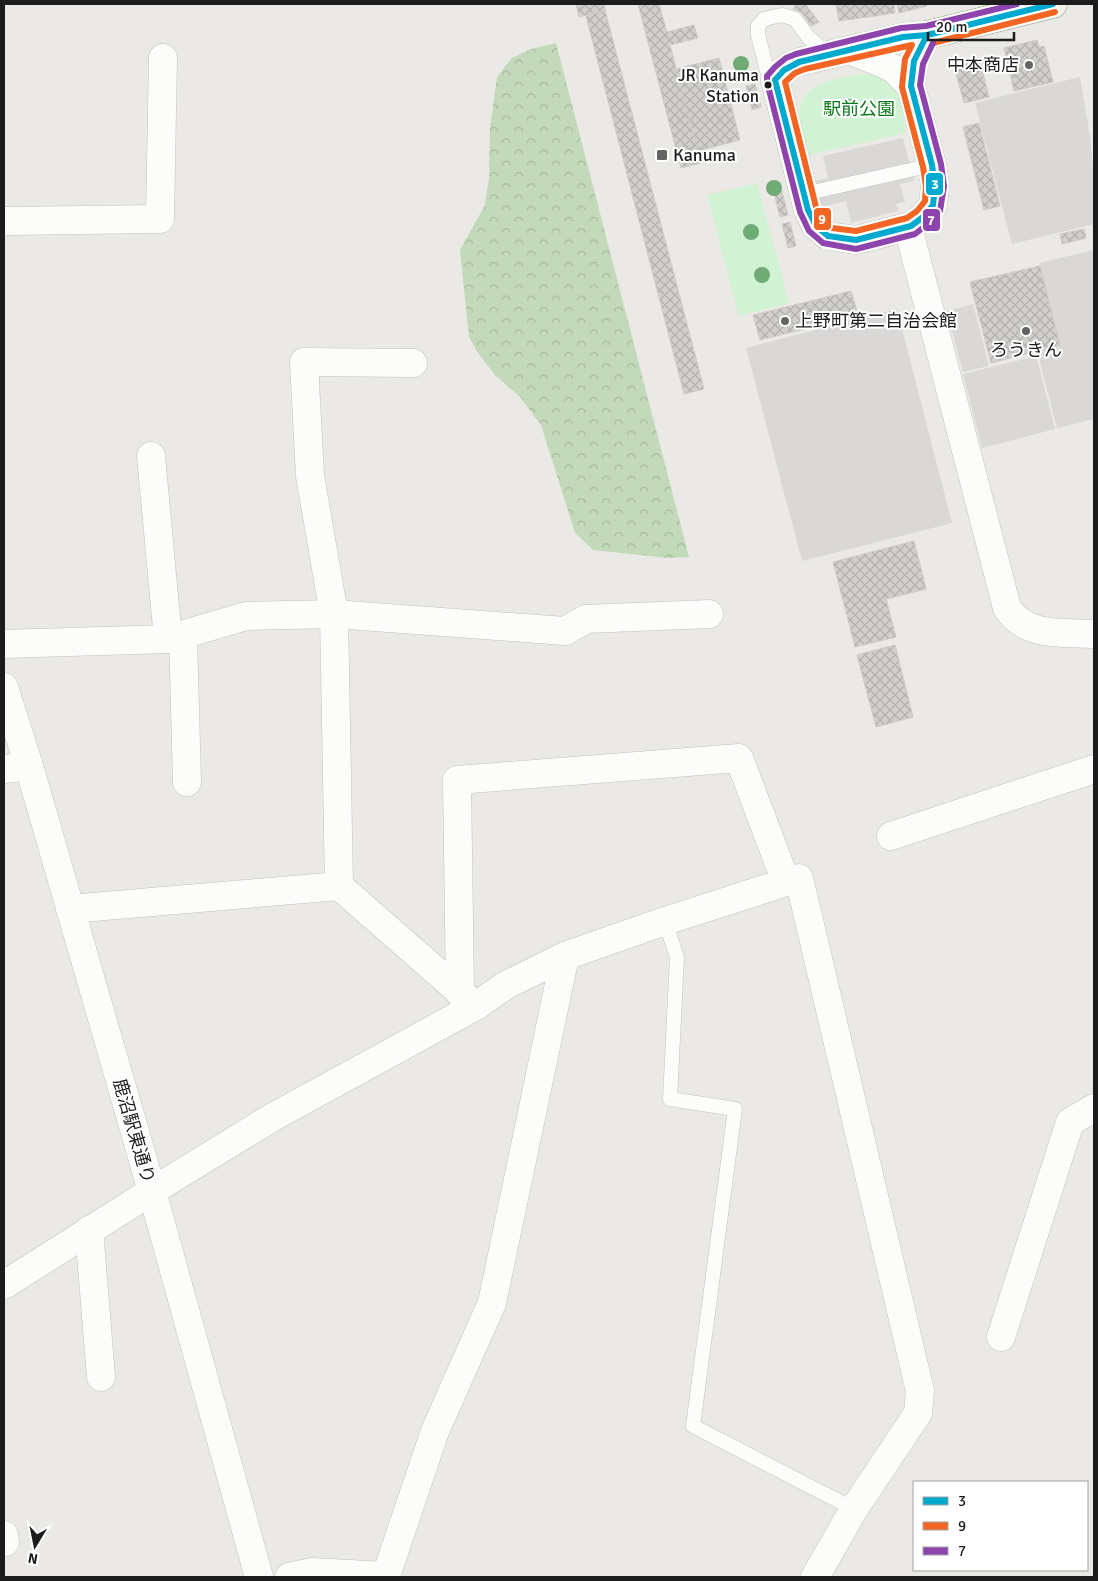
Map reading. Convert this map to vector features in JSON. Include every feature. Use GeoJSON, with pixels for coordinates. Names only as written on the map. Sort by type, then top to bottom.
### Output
{"type":"FeatureCollection","features":[{"type":"Feature","properties":{"kind":"main road"},"geometry":{"type":"LineString","coordinates":[[928,34],[1053,4]]}},
{"type":"Feature","properties":{"kind":"street"},"geometry":{"type":"LineString","coordinates":[[928,34],[914,61],[911,86],[932,165],[933,205],[923,217],[908,227],[856,240],[828,236],[816,226],[808,210],[774,80],[780,73],[795,63],[903,37],[928,34]]}},
{"type":"Feature","properties":{"kind":"street"},"geometry":{"type":"LineString","coordinates":[[843,52],[889,67],[911,86]]}},
{"type":"Feature","properties":{"kind":"street"},"geometry":{"type":"LineString","coordinates":[[4,221],[160,218],[163,58]]}},
{"type":"Feature","properties":{"kind":"street"},"geometry":{"type":"LineString","coordinates":[[908,227],[1008,608],[1019,621],[1035,630],[1094,634]]}},
{"type":"Feature","properties":{"kind":"street"},"geometry":{"type":"LineString","coordinates":[[339,886],[334,614],[310,476],[304,362],[413,363]]}},
{"type":"Feature","properties":{"kind":"street"},"geometry":{"type":"LineString","coordinates":[[151,456],[176,637],[186,782]]}},
{"type":"Feature","properties":{"kind":"street"},"geometry":{"type":"LineString","coordinates":[[4,644],[176,637],[246,616],[334,614],[566,631],[586,619],[709,614]]}},
{"type":"Feature","properties":{"kind":"street","name":"鹿沼駅東通り"},"geometry":{"type":"LineString","coordinates":[[4,687],[16,768],[70,909],[152,1191],[259,1577]]}},
{"type":"Feature","properties":{"kind":"street"},"geometry":{"type":"LineString","coordinates":[[468,1000],[457,780],[739,758],[786,882]]}},
{"type":"Feature","properties":{"kind":"street"},"geometry":{"type":"LineString","coordinates":[[891,836],[1094,769]]}},
{"type":"Feature","properties":{"kind":"street"},"geometry":{"type":"LineString","coordinates":[[4,1285],[152,1191],[468,1000],[506,985],[566,956],[799,878],[920,1391],[918,1413],[854,1509],[815,1577]]}},
{"type":"Feature","properties":{"kind":"street"},"geometry":{"type":"LineString","coordinates":[[70,909],[339,886],[468,1000]]}},
{"type":"Feature","properties":{"kind":"street"},"geometry":{"type":"LineString","coordinates":[[290,1577],[312,1572],[388,1577],[435,1431],[492,1303],[566,956]]}},
{"type":"Feature","properties":{"kind":"street"},"geometry":{"type":"LineString","coordinates":[[1001,1337],[1070,1122],[1094,1108]]}},
{"type":"Feature","properties":{"kind":"street"},"geometry":{"type":"LineString","coordinates":[[90,1230],[101,1377]]}},
{"type":"Feature","properties":{"kind":"street"},"geometry":{"type":"LineString","coordinates":[[4,1535],[4,1542]]}},
{"type":"Feature","properties":{"kind":"lane"},"geometry":{"type":"LineString","coordinates":[[774,80],[767,71],[758,35],[758,26],[764,19],[782,15],[796,19],[809,38],[821,48],[843,52]]}},
{"type":"Feature","properties":{"kind":"lane"},"geometry":{"type":"LineString","coordinates":[[804,194],[932,165]]}},
{"type":"Feature","properties":{"kind":"lane"},"geometry":{"type":"LineString","coordinates":[[666,921],[677,957],[670,1099],[735,1109],[694,1426],[854,1509]]}},
{"type":"Feature","properties":{"kind":"shaded area"},"geometry":{"type":"Polygon","coordinates":[[[1080,77],[1090,136],[1094,183],[1094,224],[1012,244],[975,103],[1080,77]]]}},
{"type":"Feature","properties":{"kind":"shaded area"},"geometry":{"type":"Polygon","coordinates":[[[903,138],[914,181],[900,184],[905,202],[896,204],[898,211],[851,223],[846,201],[822,207],[815,181],[828,178],[823,156],[903,138]]]}},
{"type":"Feature","properties":{"kind":"shaded area"},"geometry":{"type":"Polygon","coordinates":[[[1094,250],[1094,419],[1057,428],[1037,351],[1060,344],[1039,263],[1094,250]]]}},
{"type":"Feature","properties":{"kind":"shaded area"},"geometry":{"type":"Polygon","coordinates":[[[973,304],[989,366],[963,372],[947,311],[973,304]]]}},
{"type":"Feature","properties":{"kind":"shaded area"},"geometry":{"type":"Polygon","coordinates":[[[897,309],[952,523],[802,561],[746,348],[897,309]]]}},
{"type":"Feature","properties":{"kind":"shaded area"},"geometry":{"type":"Polygon","coordinates":[[[1036,356],[1055,429],[982,448],[963,374],[1036,356]]]}},
{"type":"Feature","properties":{"kind":"green space"},"geometry":{"type":"Polygon","coordinates":[[[556,43],[689,557],[668,558],[593,550],[575,533],[541,425],[520,397],[495,375],[478,353],[469,337],[460,250],[485,205],[489,178],[490,128],[497,77],[512,58],[531,49],[556,43]]]}},
{"type":"Feature","properties":{"kind":"green space","name":"駅前公園"},"geometry":{"type":"Polygon","coordinates":[[[863,74],[876,76],[892,85],[900,101],[906,133],[809,155],[800,121],[800,108],[804,98],[810,90],[819,85],[863,74]]]}},
{"type":"Feature","properties":{"kind":"green space"},"geometry":{"type":"Polygon","coordinates":[[[757,183],[789,303],[739,316],[707,195],[757,183]]]}},
{"type":"Feature","properties":{"kind":"building"},"geometry":{"type":"Polygon","coordinates":[[[576,4],[604,4],[605,10],[579,17],[576,4]]]}},
{"type":"Feature","properties":{"kind":"building"},"geometry":{"type":"Polygon","coordinates":[[[638,4],[659,4],[667,32],[694,25],[698,38],[670,45],[701,163],[681,168],[638,4]]]}},
{"type":"Feature","properties":{"kind":"building"},"geometry":{"type":"Polygon","coordinates":[[[796,4],[806,5],[819,22],[811,26],[801,12],[793,9],[796,4]]]}},
{"type":"Feature","properties":{"kind":"building"},"geometry":{"type":"Polygon","coordinates":[[[836,4],[894,4],[895,13],[839,21],[836,4]]]}},
{"type":"Feature","properties":{"kind":"building"},"geometry":{"type":"Polygon","coordinates":[[[897,4],[926,4],[927,6],[899,13],[897,4]]]}},
{"type":"Feature","properties":{"kind":"building"},"geometry":{"type":"Polygon","coordinates":[[[605,10],[704,389],[684,394],[586,16],[605,10]]]}},
{"type":"Feature","properties":{"kind":"building","name":"中本商店"},"geometry":{"type":"Polygon","coordinates":[[[1037,40],[1039,47],[1044,46],[1053,82],[1014,91],[1004,48],[1037,40]]]}},
{"type":"Feature","properties":{"kind":"building"},"geometry":{"type":"Polygon","coordinates":[[[719,58],[740,140],[698,151],[676,69],[719,58]]]}},
{"type":"Feature","properties":{"kind":"building"},"geometry":{"type":"Polygon","coordinates":[[[979,58],[989,97],[964,103],[955,70],[963,68],[963,65],[967,64],[966,61],[979,58]]]}},
{"type":"Feature","properties":{"kind":"building"},"geometry":{"type":"Polygon","coordinates":[[[755,84],[761,107],[752,110],[746,86],[755,84]]]}},
{"type":"Feature","properties":{"kind":"building"},"geometry":{"type":"Polygon","coordinates":[[[979,123],[1000,206],[984,210],[963,127],[979,123]]]}},
{"type":"Feature","properties":{"kind":"building"},"geometry":{"type":"Polygon","coordinates":[[[782,191],[788,215],[780,217],[774,193],[782,191]]]}},
{"type":"Feature","properties":{"kind":"building"},"geometry":{"type":"Polygon","coordinates":[[[790,222],[796,246],[788,248],[782,224],[790,222]]]}},
{"type":"Feature","properties":{"kind":"building"},"geometry":{"type":"Polygon","coordinates":[[[1084,229],[1086,238],[1062,244],[1060,234],[1084,229]]]}},
{"type":"Feature","properties":{"kind":"building"},"geometry":{"type":"Polygon","coordinates":[[[1040,266],[1060,345],[991,363],[970,282],[1040,266]]]}},
{"type":"Feature","properties":{"kind":"building"},"geometry":{"type":"Polygon","coordinates":[[[851,291],[858,315],[817,326],[811,301],[851,291]]]}},
{"type":"Feature","properties":{"kind":"building","name":"上野町第二自治会館"},"geometry":{"type":"Polygon","coordinates":[[[811,301],[817,326],[760,340],[753,315],[811,301]]]}},
{"type":"Feature","properties":{"kind":"building"},"geometry":{"type":"Polygon","coordinates":[[[914,541],[926,589],[886,599],[896,637],[855,647],[833,562],[914,541]]]}},
{"type":"Feature","properties":{"kind":"building"},"geometry":{"type":"Polygon","coordinates":[[[895,645],[913,717],[876,727],[857,655],[895,645]]]}},
{"type":"Feature","properties":{"kind":"transit line","name":"7"},"geometry":{"type":"LineString","coordinates":[[933,43],[923,64],[920,85],[941,164],[944,186],[940,211],[915,234],[856,249],[823,243],[809,231],[800,212],[767,76],[786,58],[796,54],[901,28],[926,26],[1017,4]]}},
{"type":"Feature","properties":{"kind":"transit line","name":"3"},"geometry":{"type":"LineString","coordinates":[[927,35],[1053,4]]}},
{"type":"Feature","properties":{"kind":"transit line","name":"9"},"geometry":{"type":"LineString","coordinates":[[933,43],[1055,12]]}},
{"type":"Feature","properties":{"kind":"transit line","name":"3"},"geometry":{"type":"LineString","coordinates":[[927,35],[914,61],[911,86],[932,165],[935,186],[933,205],[923,217],[911,226],[856,240],[828,236],[816,226],[808,210],[775,80],[784,70],[799,62],[903,37],[927,35]]}},
{"type":"Feature","properties":{"kind":"transit line","name":"9"},"geometry":{"type":"LineString","coordinates":[[912,45],[905,59],[902,87],[923,167],[926,186],[925,201],[917,211],[907,218],[856,231],[832,228],[823,220],[816,207],[785,82],[795,73],[805,69],[912,45]]}},
{"type":"Feature","properties":{"kind":"place","name":"中本商店"},"geometry":{"type":"Point","coordinates":[1029,65]}},
{"type":"Feature","properties":{"kind":"place","name":"JR Kanuma Station"},"geometry":{"type":"Point","coordinates":[768,85]}},
{"type":"Feature","properties":{"kind":"place","name":"Kanuma"},"geometry":{"type":"Point","coordinates":[662,155]}},
{"type":"Feature","properties":{"kind":"place","name":"上野町第二自治会館"},"geometry":{"type":"Point","coordinates":[785,321]}},
{"type":"Feature","properties":{"kind":"place","name":"ろうきん"},"geometry":{"type":"Point","coordinates":[1026,331]}}]}
